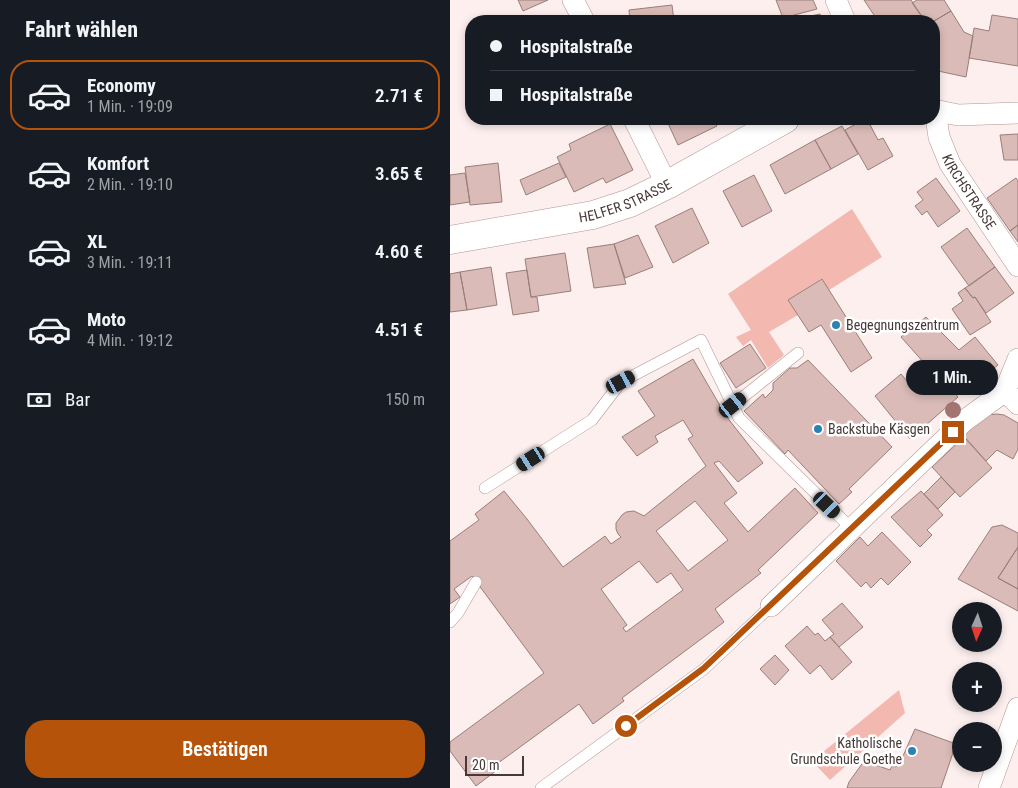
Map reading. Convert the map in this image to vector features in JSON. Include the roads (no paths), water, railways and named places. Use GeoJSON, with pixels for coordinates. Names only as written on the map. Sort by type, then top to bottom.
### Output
{"type":"FeatureCollection","features":[{"type":"Feature","properties":{"kind":"street"},"geometry":{"type":"LineString","coordinates":[[573,0],[581,15]]}},
{"type":"Feature","properties":{"kind":"street"},"geometry":{"type":"LineString","coordinates":[[836,0],[842,15]]}},
{"type":"Feature","properties":{"kind":"street"},"geometry":{"type":"LineString","coordinates":[[940,111],[958,115],[1018,113]]}},
{"type":"Feature","properties":{"kind":"street"},"geometry":{"type":"LineString","coordinates":[[637,125],[668,185]]}},
{"type":"Feature","properties":{"kind":"street","name":"HELFER STRASSE"},"geometry":{"type":"LineString","coordinates":[[450,240],[592,215],[630,203],[668,185],[774,125]]}},
{"type":"Feature","properties":{"kind":"street","name":"KIRCHSTRASSE"},"geometry":{"type":"LineString","coordinates":[[937,125],[939,137],[950,164],[1018,266]]}},
{"type":"Feature","properties":{"kind":"street"},"geometry":{"type":"LineString","coordinates":[[771,606],[964,421],[1012,398],[1018,359]]}},
{"type":"Feature","properties":{"kind":"street"},"geometry":{"type":"LineString","coordinates":[[989,788],[1018,708]]}},
{"type":"Feature","properties":{"kind":"lane"},"geometry":{"type":"LineString","coordinates":[[485,488],[592,420],[621,382],[701,340],[739,418],[852,529]]}},
{"type":"Feature","properties":{"kind":"lane"},"geometry":{"type":"LineString","coordinates":[[733,405],[798,353]]}},
{"type":"Feature","properties":{"kind":"lane"},"geometry":{"type":"LineString","coordinates":[[450,622],[458,614],[476,582]]}},
{"type":"Feature","properties":{"kind":"lane"},"geometry":{"type":"LineString","coordinates":[[541,788],[704,668],[771,606]]}},
{"type":"Feature","properties":{"kind":"place","name":"Begegnungszentrum"},"geometry":{"type":"Point","coordinates":[836,325]}},
{"type":"Feature","properties":{"kind":"place","name":"Backstube Käsgen"},"geometry":{"type":"Point","coordinates":[818,429]}},
{"type":"Feature","properties":{"kind":"place","name":"Katholische Grundschule Goethe"},"geometry":{"type":"Point","coordinates":[912,751]}}]}
